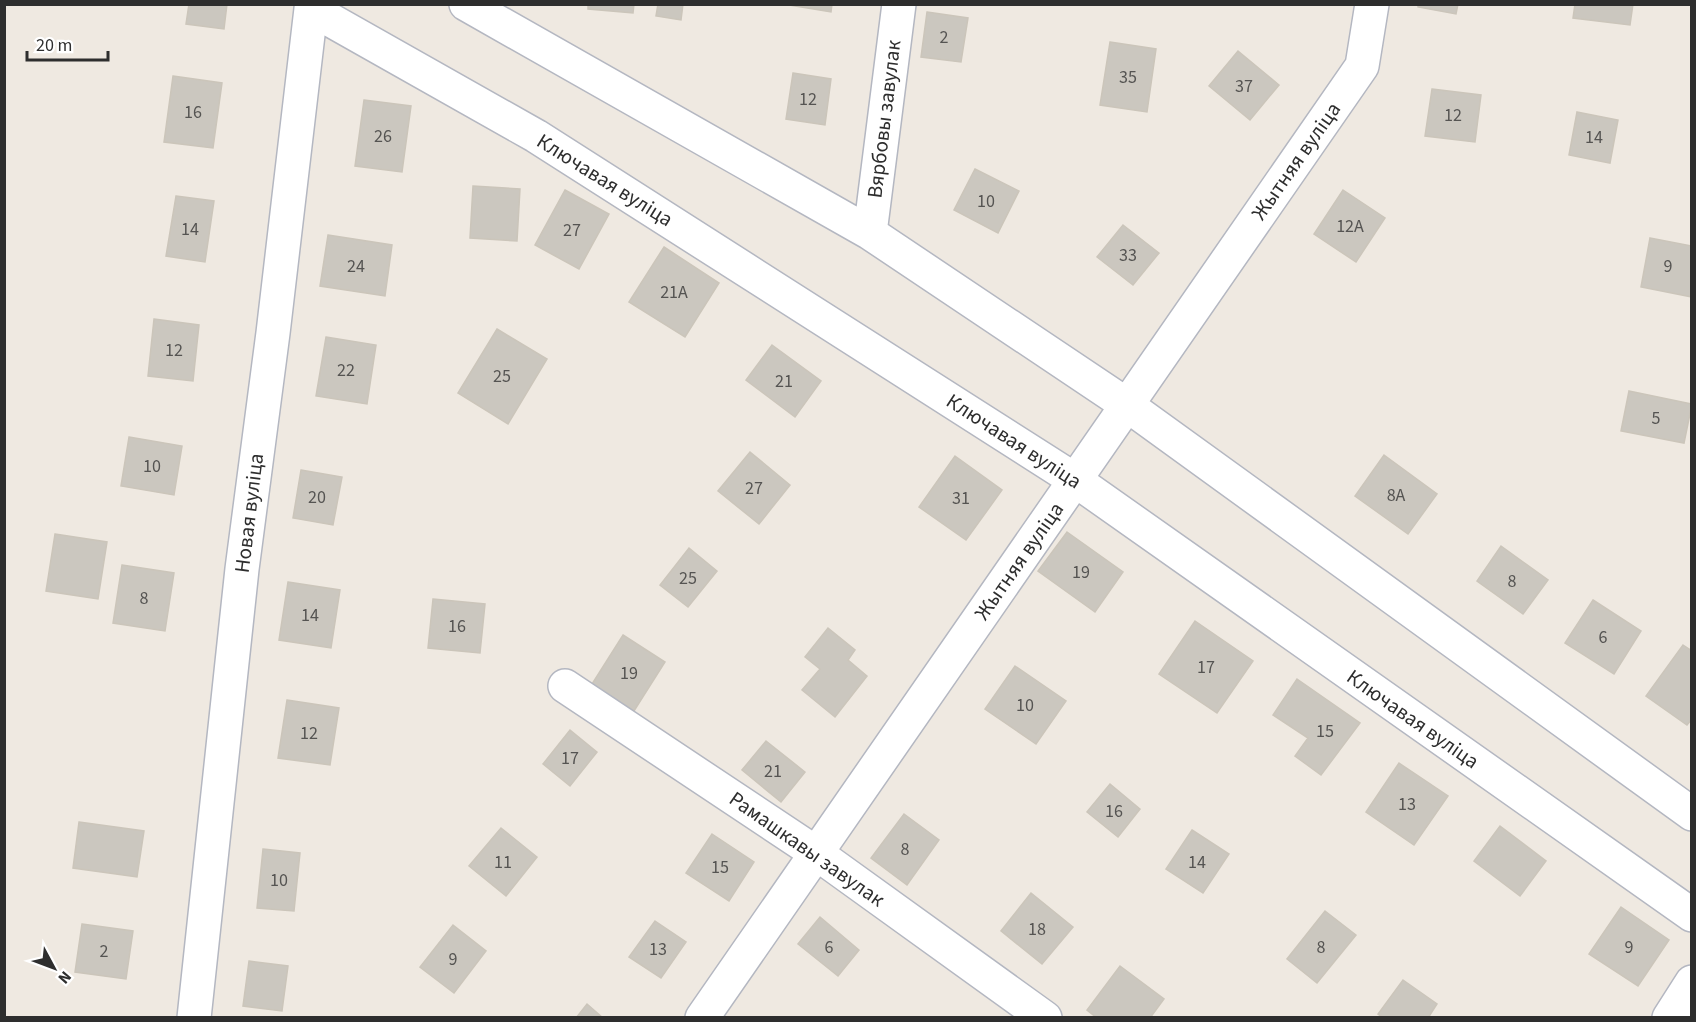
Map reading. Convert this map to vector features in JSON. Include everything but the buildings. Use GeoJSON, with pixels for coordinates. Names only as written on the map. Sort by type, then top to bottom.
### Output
{"type":"FeatureCollection","features":[{"type":"Feature","properties":{"kind":"street"},"geometry":{"type":"LineString","coordinates":[[466,4],[870,233],[1127,405],[1692,814]]}},
{"type":"Feature","properties":{"kind":"street","name":"Вярбовы завулак"},"geometry":{"type":"LineString","coordinates":[[870,233],[899,4]]}},
{"type":"Feature","properties":{"kind":"street","name":"Жытняя вуліца"},"geometry":{"type":"LineString","coordinates":[[702,1017],[1362,66],[1372,4]]}},
{"type":"Feature","properties":{"kind":"street","name":"Ключавая вуліца"},"geometry":{"type":"LineString","coordinates":[[312,7],[536,136],[1075,480],[1692,915]]}},
{"type":"Feature","properties":{"kind":"street","name":"Новая вуліца"},"geometry":{"type":"LineString","coordinates":[[194,1017],[242,569],[312,7]]}},
{"type":"Feature","properties":{"kind":"street","name":"Рамашкавы завулак"},"geometry":{"type":"LineString","coordinates":[[565,686],[816,854],[1045,1017]]}},
{"type":"Feature","properties":{"kind":"street"},"geometry":{"type":"LineString","coordinates":[[1669,1017],[1692,982]]}}]}
